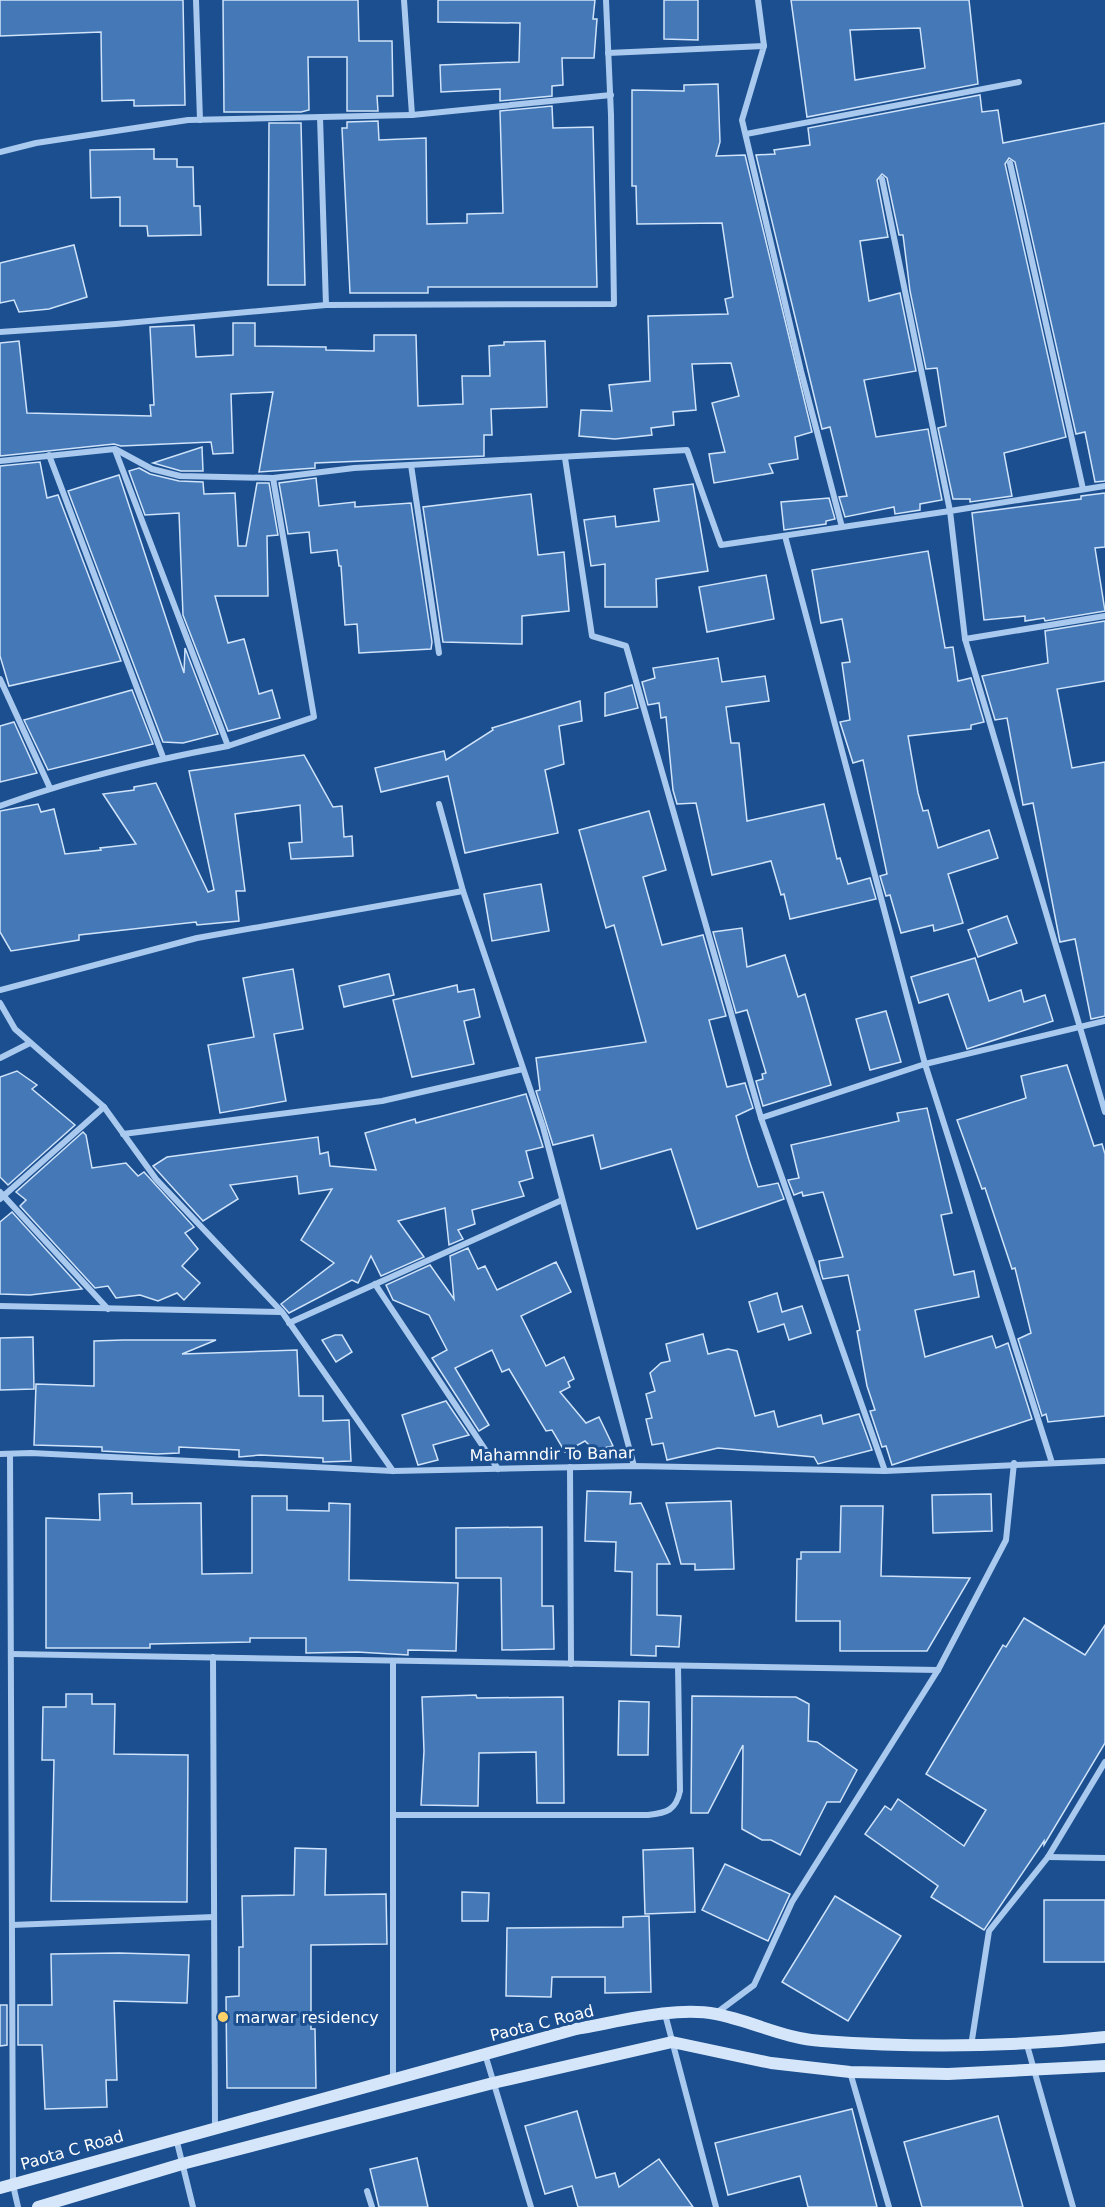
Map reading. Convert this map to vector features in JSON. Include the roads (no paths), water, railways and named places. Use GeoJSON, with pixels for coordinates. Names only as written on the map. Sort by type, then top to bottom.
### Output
{"type":"FeatureCollection","features":[{"type":"Feature","properties":{"kind":"street"},"geometry":{"type":"LineString","coordinates":[[196,0],[200,120]]}},
{"type":"Feature","properties":{"kind":"street"},"geometry":{"type":"LineString","coordinates":[[404,0],[412,115]]}},
{"type":"Feature","properties":{"kind":"street"},"geometry":{"type":"LineString","coordinates":[[0,332],[116,324],[326,304],[614,304],[606,0]]}},
{"type":"Feature","properties":{"kind":"street"},"geometry":{"type":"LineString","coordinates":[[758,0],[764,46],[742,120],[801,371],[842,527]]}},
{"type":"Feature","properties":{"kind":"street"},"geometry":{"type":"LineString","coordinates":[[608,53],[764,46]]}},
{"type":"Feature","properties":{"kind":"street"},"geometry":{"type":"LineString","coordinates":[[746,134],[1019,82]]}},
{"type":"Feature","properties":{"kind":"street"},"geometry":{"type":"LineString","coordinates":[[0,152],[36,143],[200,120],[412,115],[610,95]]}},
{"type":"Feature","properties":{"kind":"street"},"geometry":{"type":"LineString","coordinates":[[320,117],[326,304]]}},
{"type":"Feature","properties":{"kind":"street"},"geometry":{"type":"LineString","coordinates":[[1010,163],[1083,489]]}},
{"type":"Feature","properties":{"kind":"street"},"geometry":{"type":"LineString","coordinates":[[882,179],[950,511],[965,639],[1105,1113]]}},
{"type":"Feature","properties":{"kind":"street"},"geometry":{"type":"LineString","coordinates":[[0,461],[49,454],[115,449],[152,469],[180,476],[273,478],[354,468],[687,450],[721,545],[1105,486]]}},
{"type":"Feature","properties":{"kind":"street"},"geometry":{"type":"LineString","coordinates":[[115,449],[228,746]]}},
{"type":"Feature","properties":{"kind":"street"},"geometry":{"type":"LineString","coordinates":[[49,454],[163,758]]}},
{"type":"Feature","properties":{"kind":"street"},"geometry":{"type":"LineString","coordinates":[[565,458],[592,636],[626,646],[761,1118],[885,1472]]}},
{"type":"Feature","properties":{"kind":"street"},"geometry":{"type":"LineString","coordinates":[[411,465],[439,654]]}},
{"type":"Feature","properties":{"kind":"street"},"geometry":{"type":"LineString","coordinates":[[0,806],[50,788],[163,758],[228,746],[314,717],[273,478]]}},
{"type":"Feature","properties":{"kind":"street"},"geometry":{"type":"LineString","coordinates":[[785,536],[925,1064],[1052,1463]]}},
{"type":"Feature","properties":{"kind":"street"},"geometry":{"type":"LineString","coordinates":[[965,639],[1105,616]]}},
{"type":"Feature","properties":{"kind":"street"},"geometry":{"type":"LineString","coordinates":[[0,679],[50,788]]}},
{"type":"Feature","properties":{"kind":"street"},"geometry":{"type":"LineString","coordinates":[[439,804],[463,891],[523,1069],[562,1200],[634,1466]]}},
{"type":"Feature","properties":{"kind":"street"},"geometry":{"type":"LineString","coordinates":[[0,990],[197,938],[463,891]]}},
{"type":"Feature","properties":{"kind":"street"},"geometry":{"type":"LineString","coordinates":[[0,1003],[15,1029],[104,1107],[156,1179],[282,1312],[393,1471]]}},
{"type":"Feature","properties":{"kind":"street"},"geometry":{"type":"LineString","coordinates":[[761,1118],[925,1064],[1080,1029],[1105,1020]]}},
{"type":"Feature","properties":{"kind":"street"},"geometry":{"type":"LineString","coordinates":[[0,1058],[30,1043]]}},
{"type":"Feature","properties":{"kind":"street"},"geometry":{"type":"LineString","coordinates":[[123,1134],[382,1101],[523,1069]]}},
{"type":"Feature","properties":{"kind":"street"},"geometry":{"type":"LineString","coordinates":[[104,1107],[1,1196],[108,1309]]}},
{"type":"Feature","properties":{"kind":"street"},"geometry":{"type":"LineString","coordinates":[[289,1323],[562,1200]]}},
{"type":"Feature","properties":{"kind":"street"},"geometry":{"type":"LineString","coordinates":[[375,1284],[498,1468]]}},
{"type":"Feature","properties":{"kind":"street"},"geometry":{"type":"LineString","coordinates":[[0,1306],[282,1312]]}},
{"type":"Feature","properties":{"kind":"street","name":"Mahamndir To Banar"},"geometry":{"type":"LineString","coordinates":[[0,1454],[393,1471],[634,1466],[885,1472],[1014,1463],[1105,1461]]}},
{"type":"Feature","properties":{"kind":"street"},"geometry":{"type":"LineString","coordinates":[[10,1454],[13,2185],[18,2207]]}},
{"type":"Feature","properties":{"kind":"street"},"geometry":{"type":"LineString","coordinates":[[715,2014],[754,1985],[792,1902],[938,1670],[1006,1540],[1014,1463]]}},
{"type":"Feature","properties":{"kind":"street"},"geometry":{"type":"LineString","coordinates":[[570,1467],[571,1664]]}},
{"type":"Feature","properties":{"kind":"street"},"geometry":{"type":"LineString","coordinates":[[11,1653],[938,1670]]}},
{"type":"Feature","properties":{"kind":"street"},"geometry":{"type":"LineString","coordinates":[[213,1657],[214,2127]]}},
{"type":"Feature","properties":{"kind":"street"},"geometry":{"type":"LineString","coordinates":[[393,1660],[393,2079]]}},
{"type":"Feature","properties":{"kind":"street"},"geometry":{"type":"LineString","coordinates":[[393,1815],[648,1815],[664,1813],[672,1809],[678,1803],[680,1791],[678,1666]]}},
{"type":"Feature","properties":{"kind":"street"},"geometry":{"type":"LineString","coordinates":[[971,2046],[989,1931],[1048,1857],[1105,1762]]}},
{"type":"Feature","properties":{"kind":"street"},"geometry":{"type":"LineString","coordinates":[[1048,1857],[1105,1858]]}},
{"type":"Feature","properties":{"kind":"street"},"geometry":{"type":"LineString","coordinates":[[12,1925],[214,1917]]}},
{"type":"Feature","properties":{"kind":"street"},"geometry":{"type":"LineString","coordinates":[[665,2014],[716,2207]]}},
{"type":"Feature","properties":{"kind":"street","name":"Paota C Road"},"geometry":{"type":"LineString","coordinates":[[0,2188],[176,2137],[576,2029],[665,2014],[715,2014],[772,2031],[819,2041],[971,2046],[1027,2045],[1105,2037]]}},
{"type":"Feature","properties":{"kind":"street"},"geometry":{"type":"LineString","coordinates":[[38,2207],[182,2164],[493,2084],[672,2042],[771,2063],[850,2072],[948,2074],[1105,2066]]}},
{"type":"Feature","properties":{"kind":"street"},"geometry":{"type":"LineString","coordinates":[[1027,2045],[1073,2207]]}},
{"type":"Feature","properties":{"kind":"street"},"geometry":{"type":"LineString","coordinates":[[485,2054],[531,2207]]}},
{"type":"Feature","properties":{"kind":"street"},"geometry":{"type":"LineString","coordinates":[[850,2072],[889,2207]]}},
{"type":"Feature","properties":{"kind":"street"},"geometry":{"type":"LineString","coordinates":[[176,2137],[193,2207]]}},
{"type":"Feature","properties":{"kind":"street"},"geometry":{"type":"LineString","coordinates":[[367,2191],[372,2207]]}},
{"type":"Feature","properties":{"kind":"place","name":"marwar residency"},"geometry":{"type":"Point","coordinates":[223,2017]}}]}
